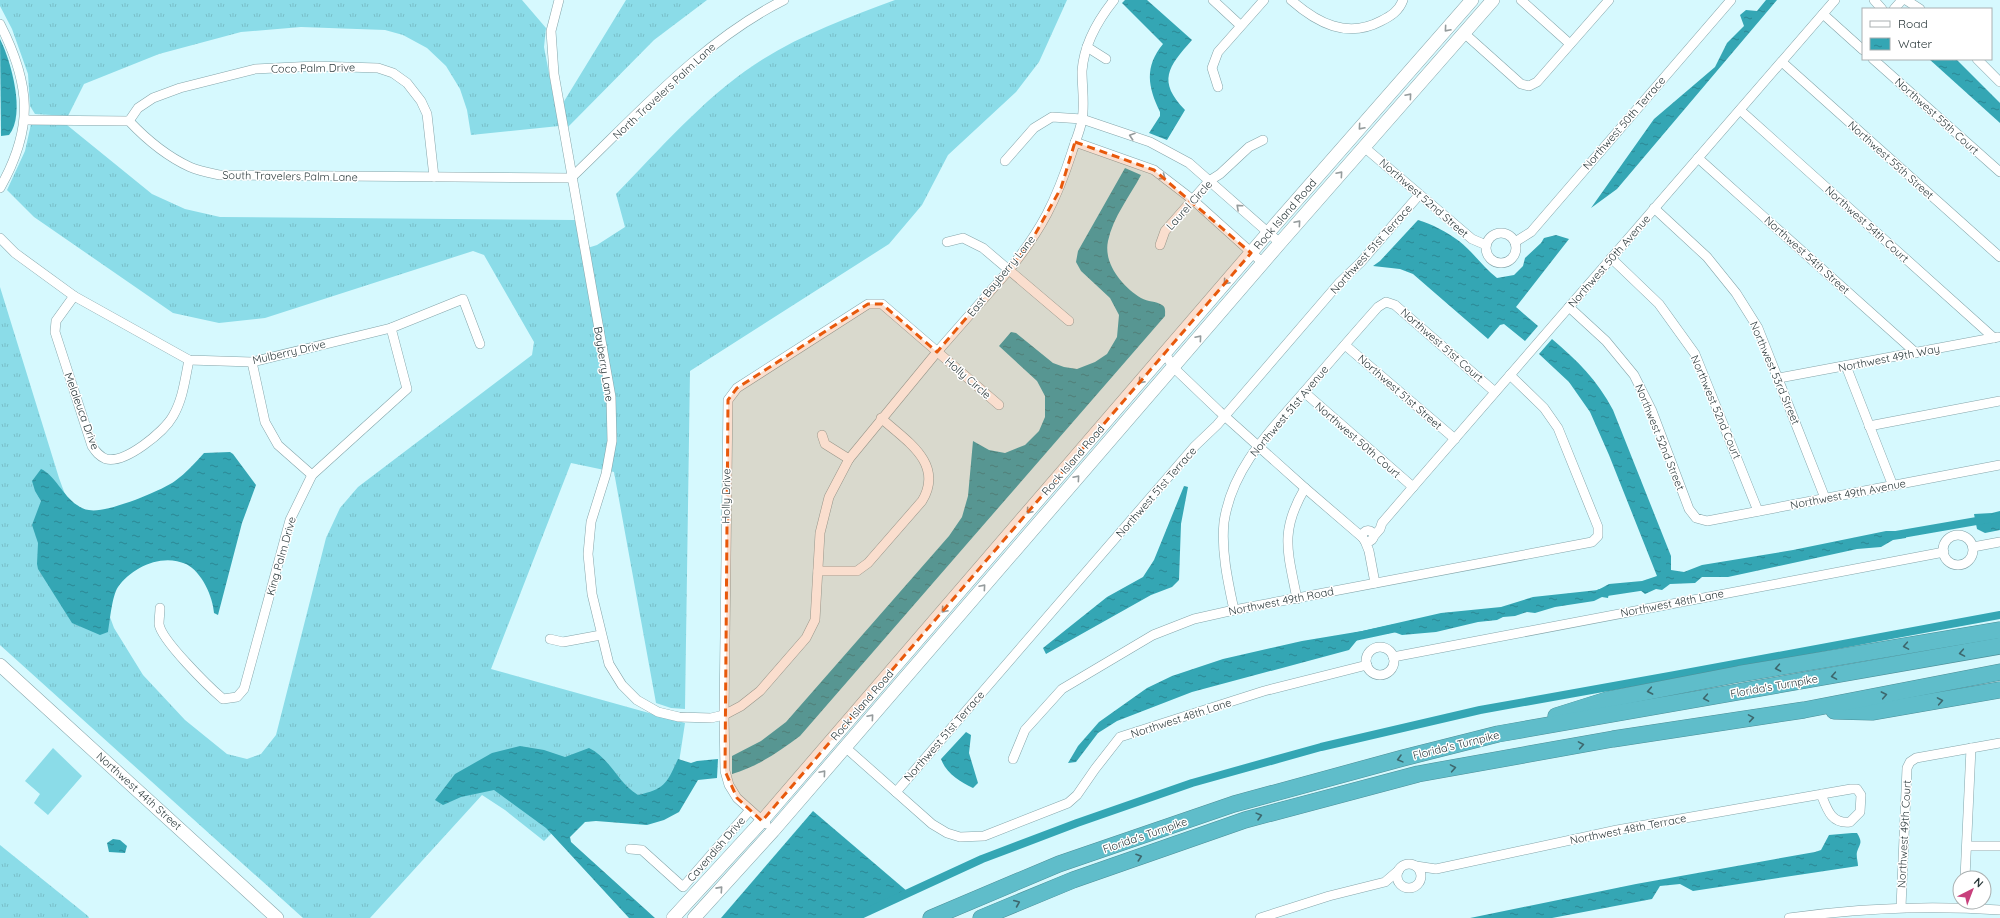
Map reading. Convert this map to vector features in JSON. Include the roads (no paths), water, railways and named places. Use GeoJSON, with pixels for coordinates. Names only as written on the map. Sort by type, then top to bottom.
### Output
{"type":"FeatureCollection","features":[{"type":"Feature","properties":{"kind":"highway"},"geometry":{"type":"LineString","coordinates":[[1498,734],[1610,699],[1739,674],[2000,630]]}},
{"type":"Feature","properties":{"kind":"highway","name":"Florida's Turnpike"},"geometry":{"type":"LineString","coordinates":[[931,918],[1059,864],[1234,804],[1403,758],[1498,734],[2000,646]]}},
{"type":"Feature","properties":{"kind":"highway","name":"Florida's Turnpike"},"geometry":{"type":"LineString","coordinates":[[981,918],[1073,880],[1245,820],[1418,774],[1613,739],[1804,710],[2000,672]]}},
{"type":"Feature","properties":{"kind":"highway"},"geometry":{"type":"LineString","coordinates":[[1804,710],[1872,712],[2000,690]]}},
{"type":"Feature","properties":{"kind":"main road","name":"Rock Island Road"},"geometry":{"type":"LineString","coordinates":[[673,918],[762,821],[1251,252],[1472,0]]}},
{"type":"Feature","properties":{"kind":"main road","name":"Rock Island Road"},"geometry":{"type":"LineString","coordinates":[[694,918],[773,830],[1280,243],[1493,0]]}},
{"type":"Feature","properties":{"kind":"main road","name":"Northwest 44th Street"},"geometry":{"type":"LineString","coordinates":[[0,665],[277,918]]}},
{"type":"Feature","properties":{"kind":"street","name":"Bayberry Lane"},"geometry":{"type":"LineString","coordinates":[[559,0],[551,30],[554,74],[571,178],[611,397],[612,440],[606,474],[591,522],[588,554],[592,594],[601,635],[609,664],[622,685],[637,700],[658,712],[679,717],[712,718],[724,715]]}},
{"type":"Feature","properties":{"kind":"street","name":"North Travelers Palm Lane"},"geometry":{"type":"LineString","coordinates":[[571,178],[700,55],[733,30],[784,0]]}},
{"type":"Feature","properties":{"kind":"street","name":"East Bayberry Lane"},"geometry":{"type":"LineString","coordinates":[[724,715],[740,706],[760,691],[806,638],[815,620],[820,533],[829,498],[848,459],[880,418],[1009,270],[1029,245],[1048,214],[1061,188],[1082,119],[1082,70],[1087,47],[1096,26],[1114,0]]}},
{"type":"Feature","properties":{"kind":"street"},"geometry":{"type":"LineString","coordinates":[[1213,0],[1240,25]]}},
{"type":"Feature","properties":{"kind":"street"},"geometry":{"type":"LineString","coordinates":[[1218,88],[1212,68],[1218,52],[1240,25],[1264,0]]}},
{"type":"Feature","properties":{"kind":"street"},"geometry":{"type":"LineString","coordinates":[[1291,0],[1307,14],[1328,26],[1344,29],[1358,29],[1373,25],[1392,15],[1401,6],[1403,0]]}},
{"type":"Feature","properties":{"kind":"street"},"geometry":{"type":"LineString","coordinates":[[1521,0],[1570,44]]}},
{"type":"Feature","properties":{"kind":"street"},"geometry":{"type":"LineString","coordinates":[[1464,33],[1521,84],[1529,86],[1537,82],[1608,0]]}},
{"type":"Feature","properties":{"kind":"street","name":"Northwest 50th Terrace"},"geometry":{"type":"LineString","coordinates":[[1515,242],[1531,232],[1731,0]]}},
{"type":"Feature","properties":{"kind":"street","name":"Northwest 50th Avenue"},"geometry":{"type":"LineString","coordinates":[[1368,536],[1382,523],[1835,0]]}},
{"type":"Feature","properties":{"kind":"street"},"geometry":{"type":"LineString","coordinates":[[1874,0],[1881,8]]}},
{"type":"Feature","properties":{"kind":"street"},"geometry":{"type":"LineString","coordinates":[[1895,8],[1902,0]]}},
{"type":"Feature","properties":{"kind":"street"},"geometry":{"type":"LineString","coordinates":[[1906,0],[1918,8]]}},
{"type":"Feature","properties":{"kind":"street"},"geometry":{"type":"LineString","coordinates":[[1823,14],[1862,49]]}},
{"type":"Feature","properties":{"kind":"street"},"geometry":{"type":"LineString","coordinates":[[0,24],[12,48],[23,85],[25,120],[18,151],[0,188]]}},
{"type":"Feature","properties":{"kind":"street"},"geometry":{"type":"LineString","coordinates":[[1087,47],[1106,59]]}},
{"type":"Feature","properties":{"kind":"street","name":"Northwest 55th Court"},"geometry":{"type":"LineString","coordinates":[[1874,60],[2000,172]]}},
{"type":"Feature","properties":{"kind":"street"},"geometry":{"type":"LineString","coordinates":[[1978,60],[2000,82]]}},
{"type":"Feature","properties":{"kind":"street","name":"Northwest 55th Street"},"geometry":{"type":"LineString","coordinates":[[1782,62],[2000,257]]}},
{"type":"Feature","properties":{"kind":"street","name":"Coco Palm Drive"},"geometry":{"type":"LineString","coordinates":[[129,121],[138,108],[153,98],[180,88],[255,69],[315,66],[378,68],[393,73],[407,83],[421,101],[427,114],[434,177]]}},
{"type":"Feature","properties":{"kind":"street","name":"Northwest 54th Court"},"geometry":{"type":"LineString","coordinates":[[1740,110],[1997,337]]}},
{"type":"Feature","properties":{"kind":"street"},"geometry":{"type":"LineString","coordinates":[[1005,161],[1034,128],[1052,117],[1082,119],[1150,142],[1189,163],[1280,243]]}},
{"type":"Feature","properties":{"kind":"street"},"geometry":{"type":"LineString","coordinates":[[25,120],[129,121]]}},
{"type":"Feature","properties":{"kind":"street","name":"South Travelers Palm Lane"},"geometry":{"type":"LineString","coordinates":[[129,121],[143,136],[168,155],[191,168],[220,175],[571,178]]}},
{"type":"Feature","properties":{"kind":"street","name":"Laurel Circle"},"geometry":{"type":"LineString","coordinates":[[1160,245],[1165,231],[1209,181],[1220,174],[1249,146],[1262,140]]}},
{"type":"Feature","properties":{"kind":"street"},"geometry":{"type":"LineString","coordinates":[[1075,142],[1154,170],[1193,200],[1263,263]]}},
{"type":"Feature","properties":{"kind":"street","name":"Northwest 52nd Street"},"geometry":{"type":"LineString","coordinates":[[1364,147],[1472,239],[1486,245]]}},
{"type":"Feature","properties":{"kind":"street","name":"Northwest 54th Street"},"geometry":{"type":"LineString","coordinates":[[1698,158],[1916,353]]}},
{"type":"Feature","properties":{"kind":"street","name":"Northwest 51st Terrace"},"geometry":{"type":"LineString","coordinates":[[896,792],[1195,446],[1340,282],[1361,262],[1419,195]]}},
{"type":"Feature","properties":{"kind":"street","name":"Northwest 53rd Street"},"geometry":{"type":"LineString","coordinates":[[1654,208],[1707,257],[1736,293],[1758,328],[1779,378],[1825,498]]}},
{"type":"Feature","properties":{"kind":"street"},"geometry":{"type":"LineString","coordinates":[[1502,232],[1510,236],[1515,242],[1516,247],[1513,257],[1509,260],[1500,263],[1488,255],[1486,245],[1494,234],[1502,232]]}},
{"type":"Feature","properties":{"kind":"street","name":"Mulberry Drive"},"geometry":{"type":"LineString","coordinates":[[0,238],[15,254],[74,296],[189,360],[252,362],[391,328],[462,299],[480,344]]}},
{"type":"Feature","properties":{"kind":"street"},"geometry":{"type":"LineString","coordinates":[[947,242],[963,238],[983,248],[1069,321]]}},
{"type":"Feature","properties":{"kind":"street","name":"Northwest 52nd Court"},"geometry":{"type":"LineString","coordinates":[[1611,258],[1659,304],[1695,354],[1758,511]]}},
{"type":"Feature","properties":{"kind":"street","name":"Melaleuca Drive"},"geometry":{"type":"LineString","coordinates":[[74,296],[56,321],[55,332],[92,446],[98,455],[107,459],[116,459],[143,447],[162,432],[180,404],[189,360]]}},
{"type":"Feature","properties":{"kind":"street","name":"Northwest 51st Avenue"},"geometry":{"type":"LineString","coordinates":[[1234,610],[1224,554],[1224,523],[1229,499],[1240,473],[1257,446],[1378,307],[1386,302]]}},
{"type":"Feature","properties":{"kind":"street","name":"Northwest 51st Court"},"geometry":{"type":"LineString","coordinates":[[1386,302],[1395,305],[1496,392]]}},
{"type":"Feature","properties":{"kind":"street","name":"Holly Drive"},"geometry":{"type":"LineString","coordinates":[[773,830],[737,798],[729,785],[726,771],[724,715],[728,400],[737,388],[868,304],[882,304],[937,352]]}},
{"type":"Feature","properties":{"kind":"street","name":"Northwest 52nd Street"},"geometry":{"type":"LineString","coordinates":[[1569,307],[1606,341],[1634,375],[1652,411],[1689,509],[1696,518]]}},
{"type":"Feature","properties":{"kind":"street","name":"King Palm Drive"},"geometry":{"type":"LineString","coordinates":[[160,608],[159,625],[176,650],[203,682],[223,699],[237,697],[244,689],[290,520],[312,475],[408,389],[391,328]]}},
{"type":"Feature","properties":{"kind":"street","name":"Northwest 49th Way"},"geometry":{"type":"LineString","coordinates":[[1779,378],[1997,337]]}},
{"type":"Feature","properties":{"kind":"street","name":"Northwest 51st Street"},"geometry":{"type":"LineString","coordinates":[[1345,345],[1455,439]]}},
{"type":"Feature","properties":{"kind":"street","name":"Holly Circle"},"geometry":{"type":"LineString","coordinates":[[937,352],[999,405]]}},
{"type":"Feature","properties":{"kind":"street"},"geometry":{"type":"LineString","coordinates":[[1165,353],[1173,367],[1257,446],[1351,528],[1368,536],[1375,583]]}},
{"type":"Feature","properties":{"kind":"street"},"geometry":{"type":"LineString","coordinates":[[252,362],[265,422],[278,445],[312,475]]}},
{"type":"Feature","properties":{"kind":"street"},"geometry":{"type":"LineString","coordinates":[[1846,366],[1893,486]]}},
{"type":"Feature","properties":{"kind":"street","name":"Northwest 49th Road"},"geometry":{"type":"LineString","coordinates":[[1013,759],[1025,730],[1062,689],[1153,635],[1194,619],[1234,610],[1592,542],[1598,536],[1598,527],[1558,428],[1544,408],[1510,375]]}},
{"type":"Feature","properties":{"kind":"street","name":"Northwest 50th Court"},"geometry":{"type":"LineString","coordinates":[[1304,392],[1413,487]]}},
{"type":"Feature","properties":{"kind":"street"},"geometry":{"type":"LineString","coordinates":[[1869,426],[2000,401]]}},
{"type":"Feature","properties":{"kind":"street"},"geometry":{"type":"LineString","coordinates":[[818,571],[857,571],[868,563],[928,492],[930,480],[926,464],[918,451],[880,418]]}},
{"type":"Feature","properties":{"kind":"street"},"geometry":{"type":"LineString","coordinates":[[822,435],[825,444],[848,459]]}},
{"type":"Feature","properties":{"kind":"street","name":"Northwest 49th Avenue"},"geometry":{"type":"LineString","coordinates":[[1696,518],[1707,521],[2000,465]]}},
{"type":"Feature","properties":{"kind":"street"},"geometry":{"type":"LineString","coordinates":[[1297,599],[1287,550],[1287,532],[1293,508],[1305,488]]}},
{"type":"Feature","properties":{"kind":"street"},"geometry":{"type":"LineString","coordinates":[[1956,536],[1965,537],[1973,547],[1973,552],[1969,560],[1961,564],[1956,564],[1948,560],[1944,552],[1945,543],[1956,536]]}},
{"type":"Feature","properties":{"kind":"street"},"geometry":{"type":"LineString","coordinates":[[1973,547],[2000,542]]}},
{"type":"Feature","properties":{"kind":"street","name":"Northwest 48th Lane"},"geometry":{"type":"LineString","coordinates":[[1397,657],[1483,639],[1944,552]]}},
{"type":"Feature","properties":{"kind":"street"},"geometry":{"type":"LineString","coordinates":[[550,639],[563,642],[601,635]]}},
{"type":"Feature","properties":{"kind":"street"},"geometry":{"type":"LineString","coordinates":[[1379,647],[1388,650],[1397,657],[1393,666],[1384,674],[1372,672],[1367,665],[1370,651],[1379,647]]}},
{"type":"Feature","properties":{"kind":"street","name":"Northwest 48th Lane"},"geometry":{"type":"LineString","coordinates":[[845,747],[932,824],[942,830],[960,837],[984,836],[1068,803],[1078,796],[1095,769],[1120,737],[1264,691],[1367,665]]}},
{"type":"Feature","properties":{"kind":"street"},"geometry":{"type":"LineString","coordinates":[[1966,870],[1971,748],[2000,742]]}},
{"type":"Feature","properties":{"kind":"street","name":"Northwest 49th Court"},"geometry":{"type":"LineString","coordinates":[[1901,908],[1907,768],[1910,762],[1916,758],[1971,748]]}},
{"type":"Feature","properties":{"kind":"street","name":"Northwest 48th Terrace"},"geometry":{"type":"LineString","coordinates":[[1385,882],[1405,865],[1436,869],[1617,830],[1821,794],[1857,789],[1861,794],[1860,812],[1850,822],[1836,820],[1827,811],[1821,794]]}},
{"type":"Feature","properties":{"kind":"street","name":"Cavendish Drive"},"geometry":{"type":"LineString","coordinates":[[630,849],[642,850],[683,887],[750,810]]}},
{"type":"Feature","properties":{"kind":"street"},"geometry":{"type":"LineString","coordinates":[[1967,846],[2000,846]]}},
{"type":"Feature","properties":{"kind":"street"},"geometry":{"type":"LineString","coordinates":[[1416,866],[1420,872],[1418,883]]}},
{"type":"Feature","properties":{"kind":"street","name":"Northwest 48th Terrace"},"geometry":{"type":"LineString","coordinates":[[1260,918],[1329,896],[1385,882],[1411,887],[1436,869]]}},
{"type":"Feature","properties":{"kind":"street"},"geometry":{"type":"LineString","coordinates":[[1399,870],[1398,880],[1404,886]]}},
{"type":"Feature","properties":{"kind":"street"},"geometry":{"type":"LineString","coordinates":[[1789,918],[1839,911],[1952,906]]}},
{"type":"Feature","properties":{"kind":"water"},"geometry":{"type":"Polygon","coordinates":[[[1125,0],[1147,0],[1192,40],[1177,58],[1169,74],[1171,91],[1176,100],[1185,110],[1167,140],[1149,133],[1160,116],[1160,112],[1153,94],[1150,77],[1153,61],[1163,44],[1122,3],[1125,0]]]}},
{"type":"Feature","properties":{"kind":"water"},"geometry":{"type":"Polygon","coordinates":[[[1766,0],[1777,0],[1617,189],[1591,208],[1654,119],[1715,67],[1727,43],[1744,26],[1740,15],[1746,10],[1757,11],[1766,0]]]}},
{"type":"Feature","properties":{"kind":"water"},"geometry":{"type":"Polygon","coordinates":[[[0,39],[12,74],[17,101],[14,126],[9,135],[1,136],[0,39]]]}},
{"type":"Feature","properties":{"kind":"water"},"geometry":{"type":"Polygon","coordinates":[[[1930,60],[1957,60],[2000,103],[2000,123],[1930,60]]]}},
{"type":"Feature","properties":{"kind":"water"},"geometry":{"type":"Polygon","coordinates":[[[1125,168],[1141,175],[1122,207],[1110,232],[1107,250],[1111,266],[1121,281],[1134,293],[1141,298],[1163,306],[1165,316],[800,736],[760,763],[732,774],[732,756],[761,741],[786,722],[949,536],[962,517],[968,496],[973,441],[989,450],[1005,453],[1025,445],[1039,431],[1045,417],[1045,396],[1037,381],[999,346],[1011,332],[1016,333],[1053,363],[1064,367],[1077,369],[1095,362],[1107,354],[1117,337],[1119,315],[1110,298],[1081,271],[1076,262],[1078,251],[1125,168]]]}},
{"type":"Feature","properties":{"kind":"water"},"geometry":{"type":"Polygon","coordinates":[[[1418,220],[1450,234],[1469,250],[1497,278],[1514,275],[1523,266],[1525,258],[1541,243],[1544,238],[1556,235],[1569,239],[1516,307],[1538,326],[1525,341],[1504,324],[1500,325],[1488,339],[1413,274],[1400,269],[1373,266],[1380,261],[1418,220]]]}},
{"type":"Feature","properties":{"kind":"water"},"geometry":{"type":"Polygon","coordinates":[[[1552,339],[1594,380],[1613,410],[1671,556],[1671,570],[1684,572],[1702,565],[1793,550],[1886,531],[1906,531],[1906,538],[1893,540],[1881,547],[1857,549],[1728,577],[1702,577],[1695,583],[1670,584],[1662,590],[1656,589],[1645,594],[1634,585],[1610,588],[1608,598],[1602,597],[1594,601],[1555,607],[1535,613],[1527,612],[1515,616],[1503,617],[1497,620],[1478,622],[1436,632],[1402,635],[1394,632],[1386,634],[1385,628],[1364,633],[1364,637],[1358,639],[1349,650],[1192,692],[1117,721],[1098,733],[1076,762],[1068,763],[1078,746],[1099,722],[1147,688],[1172,676],[1223,659],[1302,641],[1362,631],[1441,613],[1501,607],[1533,597],[1598,590],[1609,584],[1642,581],[1657,576],[1609,455],[1590,412],[1569,382],[1539,354],[1552,339]]]}},
{"type":"Feature","properties":{"kind":"water"},"geometry":{"type":"Polygon","coordinates":[[[230,452],[256,485],[242,523],[218,615],[214,613],[209,593],[202,579],[197,573],[186,564],[167,560],[158,561],[139,568],[131,573],[118,587],[113,602],[108,632],[100,635],[72,623],[38,569],[38,543],[32,525],[41,501],[35,491],[32,481],[41,469],[51,476],[67,496],[77,505],[86,510],[97,510],[107,509],[133,501],[168,485],[183,475],[204,453],[230,452]]]}},
{"type":"Feature","properties":{"kind":"water"},"geometry":{"type":"Polygon","coordinates":[[[1184,486],[1188,487],[1181,524],[1179,580],[1172,587],[1151,595],[1046,654],[1043,648],[1107,597],[1143,577],[1154,560],[1184,486]]]}},
{"type":"Feature","properties":{"kind":"water"},"geometry":{"type":"Polygon","coordinates":[[[2000,511],[2000,530],[1985,533],[1977,529],[1974,514],[2000,511]]]}},
{"type":"Feature","properties":{"kind":"water"},"geometry":{"type":"Polygon","coordinates":[[[966,732],[971,735],[969,753],[978,783],[973,788],[963,783],[950,773],[946,769],[941,759],[966,732]]]}},
{"type":"Feature","properties":{"kind":"water"},"geometry":{"type":"Polygon","coordinates":[[[520,746],[544,750],[565,757],[589,748],[603,758],[625,784],[638,795],[647,793],[664,784],[671,774],[678,759],[691,763],[718,759],[717,778],[698,780],[679,812],[664,820],[647,825],[596,821],[585,822],[570,837],[571,842],[655,918],[629,918],[546,828],[494,790],[461,797],[443,805],[435,800],[455,774],[492,753],[520,746]]]}},
{"type":"Feature","properties":{"kind":"water"},"geometry":{"type":"Polygon","coordinates":[[[813,811],[908,892],[854,918],[721,918],[813,811]]]}},
{"type":"Feature","properties":{"kind":"water"},"geometry":{"type":"Polygon","coordinates":[[[1857,833],[1860,841],[1857,854],[1858,866],[1693,891],[1680,884],[1660,886],[1652,899],[1552,918],[1470,918],[1636,884],[1815,852],[1821,850],[1829,835],[1857,833]]]}},
{"type":"Feature","properties":{"kind":"water"},"geometry":{"type":"Polygon","coordinates":[[[113,839],[120,840],[127,846],[125,853],[109,852],[107,843],[113,839]]]}},
{"type":"Feature","properties":{"kind":"waterway"},"geometry":{"type":"LineString","coordinates":[[1896,535],[2000,517]]}},
{"type":"Feature","properties":{"kind":"waterway"},"geometry":{"type":"LineString","coordinates":[[1600,593],[1646,586]]}},
{"type":"Feature","properties":{"kind":"waterway"},"geometry":{"type":"LineString","coordinates":[[854,918],[982,859],[1077,823],[1192,783],[1321,747],[1480,710],[2000,615]]}},
{"type":"Feature","properties":{"kind":"waterway"},"geometry":{"type":"LineString","coordinates":[[1354,637],[1396,628]]}}]}
